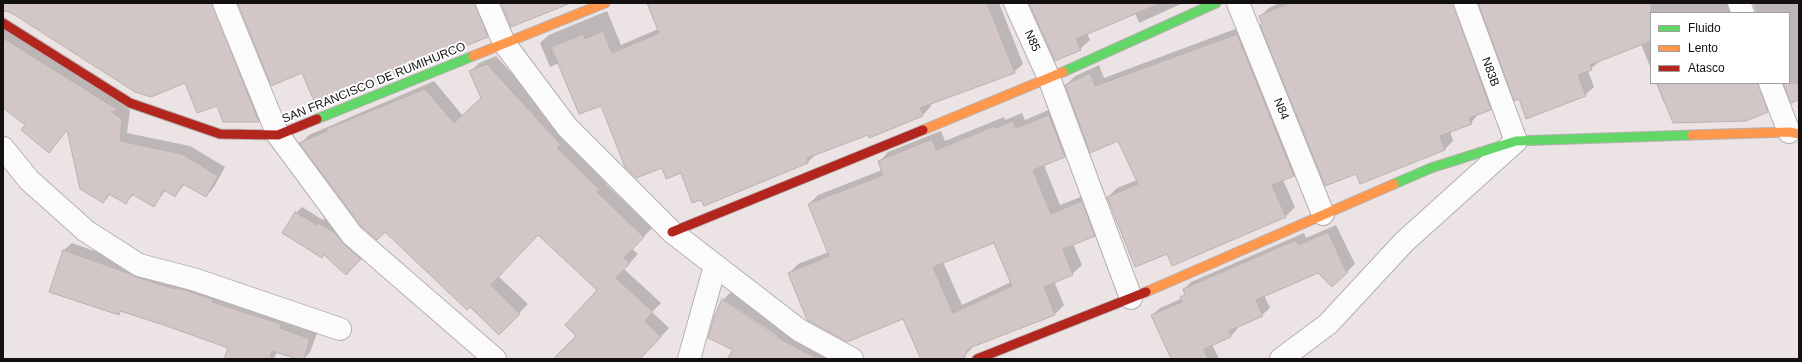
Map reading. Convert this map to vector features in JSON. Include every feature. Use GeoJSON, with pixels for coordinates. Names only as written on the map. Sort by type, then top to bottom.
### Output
{"type":"FeatureCollection","features":[{"type":"Feature","properties":{"kind":"street"},"geometry":{"type":"LineString","coordinates":[[224,3],[278,135],[352,235],[495,359]]}},
{"type":"Feature","properties":{"kind":"street"},"geometry":{"type":"LineString","coordinates":[[487,3],[504,43],[567,127],[672,232],[798,330],[852,359]]}},
{"type":"Feature","properties":{"kind":"street","name":"SAN FRANCISCO DE RUMIHURCO"},"geometry":{"type":"LineString","coordinates":[[3,23],[130,103],[220,134],[278,135],[605,3]]}},
{"type":"Feature","properties":{"kind":"street","name":"N85"},"geometry":{"type":"LineString","coordinates":[[1015,3],[1049,78],[1131,298]]}},
{"type":"Feature","properties":{"kind":"street"},"geometry":{"type":"LineString","coordinates":[[672,232],[1049,78],[1216,3]]}},
{"type":"Feature","properties":{"kind":"street","name":"N84"},"geometry":{"type":"LineString","coordinates":[[1238,3],[1323,214]]}},
{"type":"Feature","properties":{"kind":"street","name":"N83B"},"geometry":{"type":"LineString","coordinates":[[1465,3],[1516,142]]}},
{"type":"Feature","properties":{"kind":"street"},"geometry":{"type":"LineString","coordinates":[[977,359],[1131,298],[1430,168],[1516,142],[1794,133],[1770,84]]}},
{"type":"Feature","properties":{"kind":"street"},"geometry":{"type":"LineString","coordinates":[[1281,359],[1328,324],[1404,242],[1516,142]]}},
{"type":"Feature","properties":{"kind":"street"},"geometry":{"type":"LineString","coordinates":[[3,148],[29,180],[86,231],[138,265],[193,279],[340,329]]}},
{"type":"Feature","properties":{"kind":"street"},"geometry":{"type":"LineString","coordinates":[[689,359],[715,266]]}},
{"type":"Feature","properties":{"kind":"building"},"geometry":{"type":"Polygon","coordinates":[[[3,3],[212,3],[259,122],[223,122],[217,106],[197,113],[185,83],[151,97],[135,92],[10,12],[3,11],[3,3]]]}},
{"type":"Feature","properties":{"kind":"building"},"geometry":{"type":"Polygon","coordinates":[[[238,3],[475,3],[488,37],[316,106],[302,73],[271,86],[238,3]]]}},
{"type":"Feature","properties":{"kind":"building"},"geometry":{"type":"Polygon","coordinates":[[[501,3],[571,3],[511,27],[501,3]]]}},
{"type":"Feature","properties":{"kind":"building"},"geometry":{"type":"Polygon","coordinates":[[[647,3],[987,3],[1015,73],[920,108],[923,116],[869,138],[868,135],[807,158],[808,163],[704,206],[701,200],[692,203],[681,173],[666,179],[662,168],[636,178],[625,167],[601,106],[579,114],[551,47],[583,34],[585,39],[603,31],[612,53],[659,33],[647,3]]]}},
{"type":"Feature","properties":{"kind":"building"},"geometry":{"type":"Polygon","coordinates":[[[1029,3],[1161,3],[1076,39],[1081,50],[1055,61],[1029,3]]]}},
{"type":"Feature","properties":{"kind":"building"},"geometry":{"type":"Polygon","coordinates":[[[1289,3],[1453,3],[1491,110],[1469,118],[1472,124],[1440,136],[1445,150],[1360,184],[1356,174],[1325,186],[1260,25],[1262,24],[1259,16],[1289,3]]]}},
{"type":"Feature","properties":{"kind":"building"},"geometry":{"type":"Polygon","coordinates":[[[1478,3],[1651,3],[1650,41],[1590,65],[1592,70],[1578,75],[1586,96],[1526,119],[1519,99],[1514,101],[1478,3]]]}},
{"type":"Feature","properties":{"kind":"building"},"geometry":{"type":"Polygon","coordinates":[[[1237,34],[1294,176],[1272,185],[1286,217],[1172,266],[1167,254],[1135,267],[1107,197],[1138,184],[1118,141],[1090,153],[1065,85],[1090,73],[1095,86],[1237,34]]]}},
{"type":"Feature","properties":{"kind":"building"},"geometry":{"type":"Polygon","coordinates":[[[3,38],[118,110],[112,112],[122,119],[120,141],[182,154],[218,176],[206,197],[183,184],[175,197],[164,190],[154,207],[132,194],[126,204],[109,194],[103,203],[80,189],[67,130],[49,153],[21,130],[25,125],[3,108],[3,38]]]}},
{"type":"Feature","properties":{"kind":"building"},"geometry":{"type":"Polygon","coordinates":[[[487,64],[561,145],[557,148],[601,191],[597,192],[644,237],[624,258],[630,263],[616,278],[653,312],[645,321],[661,337],[640,359],[553,359],[576,336],[565,325],[597,290],[538,235],[491,285],[520,314],[499,335],[470,307],[467,310],[385,232],[377,240],[361,226],[299,143],[327,131],[326,129],[425,89],[454,123],[481,98],[469,71],[487,64]]]}},
{"type":"Feature","properties":{"kind":"building"},"geometry":{"type":"Polygon","coordinates":[[[1799,83],[1799,100],[1791,103],[1783,84],[1799,83]]]}},
{"type":"Feature","properties":{"kind":"building"},"geometry":{"type":"Polygon","coordinates":[[[1657,84],[1758,84],[1768,112],[1746,121],[1673,123],[1657,84]]]}},
{"type":"Feature","properties":{"kind":"building"},"geometry":{"type":"Polygon","coordinates":[[[1049,115],[1065,157],[1033,170],[1051,214],[1082,201],[1095,236],[1063,249],[1073,275],[1044,287],[1055,315],[972,347],[967,351],[965,357],[960,359],[921,359],[903,319],[847,342],[807,320],[788,273],[829,256],[808,204],[883,175],[878,161],[932,139],[936,150],[995,126],[996,128],[1013,121],[1016,128],[1049,115]],[[994,243],[933,267],[953,313],[1012,286],[994,243]]]}},
{"type":"Feature","properties":{"kind":"building"},"geometry":{"type":"Polygon","coordinates":[[[295,212],[317,225],[318,223],[335,233],[344,244],[361,259],[346,275],[324,255],[322,258],[282,233],[295,212]]]}},
{"type":"Feature","properties":{"kind":"building"},"geometry":{"type":"Polygon","coordinates":[[[1328,232],[1345,269],[1348,272],[1332,287],[1318,273],[1256,300],[1263,316],[1229,331],[1231,337],[1204,349],[1208,359],[1171,359],[1151,315],[1182,302],[1180,297],[1185,295],[1183,289],[1296,240],[1299,245],[1328,232]]]}},
{"type":"Feature","properties":{"kind":"building"},"geometry":{"type":"Polygon","coordinates":[[[63,250],[136,277],[175,289],[185,290],[213,300],[212,302],[281,324],[280,328],[310,339],[304,359],[297,359],[272,351],[270,359],[224,359],[228,348],[120,311],[119,315],[49,292],[63,250]]]}},
{"type":"Feature","properties":{"kind":"building"},"geometry":{"type":"Polygon","coordinates":[[[722,299],[773,335],[818,359],[727,359],[733,350],[708,338],[714,317],[722,299]]]}},
{"type":"Feature","properties":{"kind":"traffic: fast"},"geometry":{"type":"LineString","coordinates":[[1063,72],[1216,3]]}},
{"type":"Feature","properties":{"kind":"traffic: fast"},"geometry":{"type":"LineString","coordinates":[[317,119],[473,56]]}},
{"type":"Feature","properties":{"kind":"traffic: fast"},"geometry":{"type":"LineString","coordinates":[[1394,184],[1431,168],[1516,141],[1692,135]]}},
{"type":"Feature","properties":{"kind":"traffic: slow"},"geometry":{"type":"LineString","coordinates":[[473,56],[605,3]]}},
{"type":"Feature","properties":{"kind":"traffic: slow"},"geometry":{"type":"LineString","coordinates":[[923,130],[1063,72]]}},
{"type":"Feature","properties":{"kind":"traffic: slow"},"geometry":{"type":"LineString","coordinates":[[1692,135],[1789,132],[1799,134]]}},
{"type":"Feature","properties":{"kind":"traffic: slow"},"geometry":{"type":"LineString","coordinates":[[1146,292],[1394,184]]}},
{"type":"Feature","properties":{"kind":"traffic: jam"},"geometry":{"type":"LineString","coordinates":[[3,23],[130,103],[220,134],[278,135],[317,119]]}},
{"type":"Feature","properties":{"kind":"traffic: jam"},"geometry":{"type":"LineString","coordinates":[[672,232],[923,130]]}},
{"type":"Feature","properties":{"kind":"traffic: jam"},"geometry":{"type":"LineString","coordinates":[[977,359],[1146,292]]}}]}
